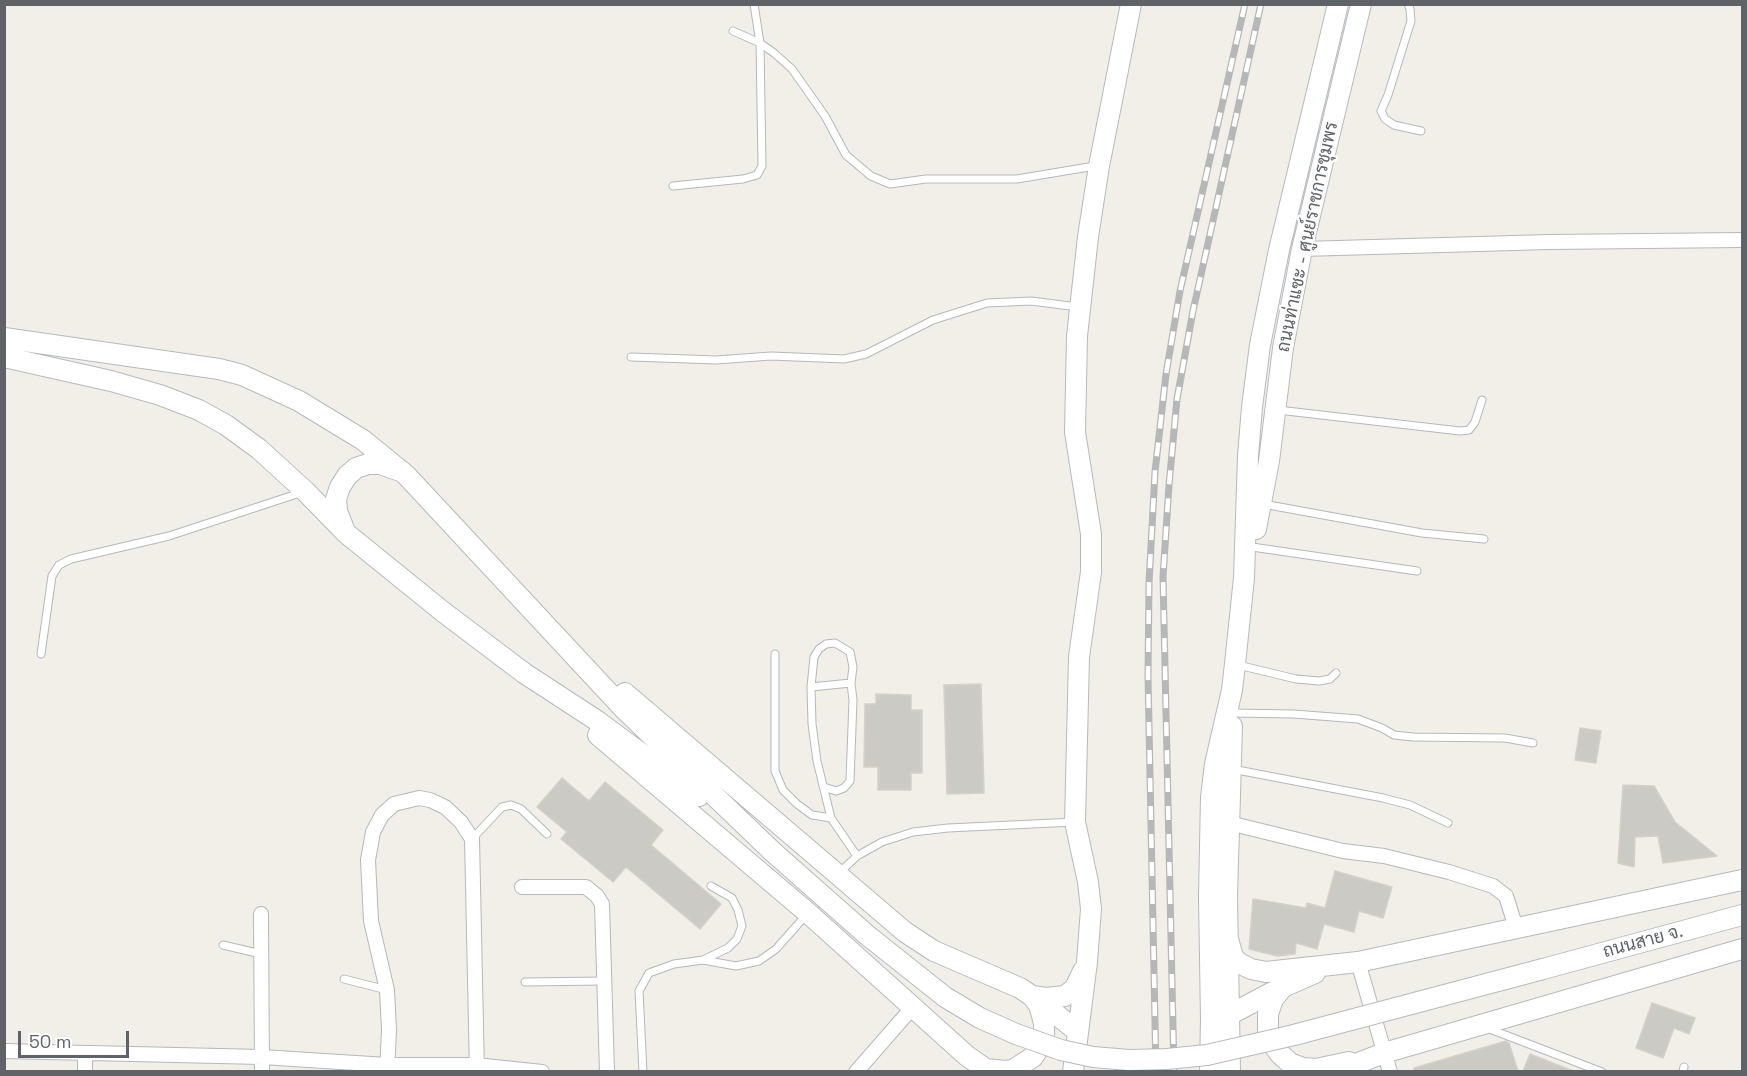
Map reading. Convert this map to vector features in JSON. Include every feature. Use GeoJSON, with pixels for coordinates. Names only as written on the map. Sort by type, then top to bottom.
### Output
{"type":"FeatureCollection","features":[{"type":"Feature","properties":{"kind":"main road"},"geometry":{"type":"LineString","coordinates":[[1073,1071],[1087,963],[1091,909],[1088,882],[1075,822],[1078,657],[1091,572],[1091,534],[1087,496],[1078,459],[1076,432],[1075,401],[1080,308],[1099,166],[1131,4]]}},
{"type":"Feature","properties":{"kind":"main road","name":"ถนนท่าแซะ - ศูนย์ราชการชุมพร"},"geometry":{"type":"LineString","coordinates":[[1232,690],[1244,578],[1248,456],[1260,345],[1279,250],[1338,4]]}},
{"type":"Feature","properties":{"kind":"main road","name":"ถนนท่าแซะ - ศูนย์ราชการชุมพร"},"geometry":{"type":"LineString","coordinates":[[1244,578],[1269,461],[1283,348],[1302,249],[1361,4]]}},
{"type":"Feature","properties":{"kind":"main road"},"geometry":{"type":"LineString","coordinates":[[1279,250],[1302,249]]}},
{"type":"Feature","properties":{"kind":"main road"},"geometry":{"type":"LineString","coordinates":[[4,338],[219,369],[242,375],[299,401],[363,440],[406,475],[624,708],[773,852]]}},
{"type":"Feature","properties":{"kind":"main road"},"geometry":{"type":"LineString","coordinates":[[4,357],[111,381],[160,395],[199,410],[226,425],[259,449],[347,534],[442,611],[524,673],[808,913],[912,1008],[987,1070],[1006,1071],[1021,1066],[1041,1045],[1044,1023],[1036,1000]]}},
{"type":"Feature","properties":{"kind":"main road"},"geometry":{"type":"LineString","coordinates":[[347,534],[337,512],[336,499],[346,476],[356,468],[368,464],[392,467],[406,475]]}},
{"type":"Feature","properties":{"kind":"main road"},"geometry":{"type":"LineString","coordinates":[[557,635],[905,932],[934,951],[1020,987],[1078,1032]]}},
{"type":"Feature","properties":{"kind":"main road"},"geometry":{"type":"LineString","coordinates":[[524,673],[644,754],[773,852]]}},
{"type":"Feature","properties":{"kind":"main road"},"geometry":{"type":"LineString","coordinates":[[1210,1071],[1220,1017],[1228,939],[1232,690]]}},
{"type":"Feature","properties":{"kind":"main road"},"geometry":{"type":"LineString","coordinates":[[1230,1071],[1220,1017],[1209,897],[1211,797],[1215,764],[1232,690]]}},
{"type":"Feature","properties":{"kind":"main road","name":"ถนนสาย จ."},"geometry":{"type":"LineString","coordinates":[[773,852],[867,935],[945,997],[980,1018],[1016,1034],[1061,1050],[1093,1057],[1148,1059],[1207,1055],[1294,1035],[1743,915]]}},
{"type":"Feature","properties":{"kind":"main road"},"geometry":{"type":"LineString","coordinates":[[1220,1017],[1317,973],[1358,962],[1743,880]]}},
{"type":"Feature","properties":{"kind":"main road"},"geometry":{"type":"LineString","coordinates":[[1228,939],[1233,957],[1239,963],[1251,969],[1266,972],[1358,962]]}},
{"type":"Feature","properties":{"kind":"main road"},"geometry":{"type":"LineString","coordinates":[[1283,987],[1273,999],[1268,1014],[1268,1030],[1272,1043],[1290,1063],[1319,1071],[1387,1062],[1481,1025],[1743,949]]}},
{"type":"Feature","properties":{"kind":"main road"},"geometry":{"type":"LineString","coordinates":[[1036,1000],[1065,996],[1075,988],[1087,963]]}},
{"type":"Feature","properties":{"kind":"street"},"geometry":{"type":"LineString","coordinates":[[1302,249],[1549,242],[1743,240]]}},
{"type":"Feature","properties":{"kind":"street"},"geometry":{"type":"LineString","coordinates":[[387,1068],[390,1030],[387,990],[371,921],[368,860],[373,832],[382,815],[394,804],[419,798],[445,807],[461,822],[472,839],[476,1068]]}},
{"type":"Feature","properties":{"kind":"street"},"geometry":{"type":"LineString","coordinates":[[1229,823],[1343,851],[1395,858],[1493,886],[1506,896],[1516,928]]}},
{"type":"Feature","properties":{"kind":"street"},"geometry":{"type":"LineString","coordinates":[[522,887],[586,887],[597,896],[602,904],[608,1071]]}},
{"type":"Feature","properties":{"kind":"street"},"geometry":{"type":"LineString","coordinates":[[261,914],[262,1071]]}},
{"type":"Feature","properties":{"kind":"street"},"geometry":{"type":"LineString","coordinates":[[1358,962],[1387,1062]]}},
{"type":"Feature","properties":{"kind":"street"},"geometry":{"type":"LineString","coordinates":[[856,1071],[912,1008]]}},
{"type":"Feature","properties":{"kind":"street"},"geometry":{"type":"LineString","coordinates":[[4,1051],[262,1057],[387,1068],[542,1071]]}},
{"type":"Feature","properties":{"kind":"street"},"geometry":{"type":"LineString","coordinates":[[84,1053],[86,1071]]}},
{"type":"Feature","properties":{"kind":"lane"},"geometry":{"type":"LineString","coordinates":[[673,186],[743,179],[757,175],[762,166],[760,44],[754,4]]}},
{"type":"Feature","properties":{"kind":"lane"},"geometry":{"type":"LineString","coordinates":[[1408,4],[1411,21],[1381,111],[1384,119],[1394,125],[1421,131]]}},
{"type":"Feature","properties":{"kind":"lane"},"geometry":{"type":"LineString","coordinates":[[733,31],[774,53],[792,69],[825,116],[846,155],[871,176],[891,184],[926,178],[1017,179],[1099,166]]}},
{"type":"Feature","properties":{"kind":"lane"},"geometry":{"type":"LineString","coordinates":[[631,357],[716,360],[771,356],[844,359],[866,354],[933,320],[987,303],[1031,301],[1080,308]]}},
{"type":"Feature","properties":{"kind":"lane"},"geometry":{"type":"LineString","coordinates":[[1275,409],[1460,431],[1469,430],[1475,422],[1482,400]]}},
{"type":"Feature","properties":{"kind":"lane"},"geometry":{"type":"LineString","coordinates":[[41,654],[52,576],[59,566],[70,559],[169,536],[305,491]]}},
{"type":"Feature","properties":{"kind":"lane"},"geometry":{"type":"LineString","coordinates":[[1260,503],[1422,532],[1484,539]]}},
{"type":"Feature","properties":{"kind":"lane"},"geometry":{"type":"LineString","coordinates":[[1252,547],[1418,571]]}},
{"type":"Feature","properties":{"kind":"lane"},"geometry":{"type":"LineString","coordinates":[[824,787],[836,791],[844,788],[850,781],[853,667],[850,652],[835,644],[826,644],[814,657],[811,687],[817,761],[831,818],[857,856]]}},
{"type":"Feature","properties":{"kind":"lane"},"geometry":{"type":"LineString","coordinates":[[775,654],[775,771],[783,790],[797,804],[812,815],[831,818]]}},
{"type":"Feature","properties":{"kind":"lane"},"geometry":{"type":"LineString","coordinates":[[1235,664],[1296,679],[1319,681],[1330,679],[1336,673]]}},
{"type":"Feature","properties":{"kind":"lane"},"geometry":{"type":"LineString","coordinates":[[811,687],[851,683]]}},
{"type":"Feature","properties":{"kind":"lane"},"geometry":{"type":"LineString","coordinates":[[1233,713],[1294,714],[1358,719],[1394,735],[1413,737],[1505,738],[1533,742]]}},
{"type":"Feature","properties":{"kind":"lane"},"geometry":{"type":"LineString","coordinates":[[1232,769],[1383,798],[1410,805],[1448,823]]}},
{"type":"Feature","properties":{"kind":"lane"},"geometry":{"type":"LineString","coordinates":[[472,839],[502,807],[511,806],[521,809],[547,834]]}},
{"type":"Feature","properties":{"kind":"lane"},"geometry":{"type":"LineString","coordinates":[[838,874],[857,856],[882,842],[913,832],[948,828],[1075,822]]}},
{"type":"Feature","properties":{"kind":"lane"},"geometry":{"type":"LineString","coordinates":[[643,1071],[639,992],[649,973],[674,964],[703,960],[728,948],[737,939],[742,926],[732,898],[711,886]]}},
{"type":"Feature","properties":{"kind":"lane"},"geometry":{"type":"LineString","coordinates":[[703,960],[736,966],[759,961],[776,949],[808,913]]}},
{"type":"Feature","properties":{"kind":"lane"},"geometry":{"type":"LineString","coordinates":[[223,945],[261,954]]}},
{"type":"Feature","properties":{"kind":"lane"},"geometry":{"type":"LineString","coordinates":[[344,980],[387,990]]}},
{"type":"Feature","properties":{"kind":"lane"},"geometry":{"type":"LineString","coordinates":[[525,982],[604,981]]}},
{"type":"Feature","properties":{"kind":"lane"},"geometry":{"type":"LineString","coordinates":[[1481,1025],[1602,1071]]}},
{"type":"Feature","properties":{"kind":"building"},"geometry":{"type":"Polygon","coordinates":[[[981,684],[984,793],[947,794],[944,685],[981,684]]]}},
{"type":"Feature","properties":{"kind":"building"},"geometry":{"type":"Polygon","coordinates":[[[876,694],[911,695],[911,710],[922,710],[922,773],[911,773],[911,790],[878,790],[878,767],[864,767],[865,704],[876,704],[876,694]]]}},
{"type":"Feature","properties":{"kind":"building"},"geometry":{"type":"Polygon","coordinates":[[[1580,728],[1601,731],[1596,763],[1575,760],[1580,728]]]}},
{"type":"Feature","properties":{"kind":"building"},"geometry":{"type":"Polygon","coordinates":[[[562,778],[589,801],[605,782],[663,830],[651,845],[721,904],[700,929],[626,867],[613,882],[561,839],[567,832],[537,807],[562,778]]]}},
{"type":"Feature","properties":{"kind":"building"},"geometry":{"type":"Polygon","coordinates":[[[1623,785],[1654,786],[1675,822],[1717,856],[1663,863],[1658,836],[1635,837],[1634,867],[1618,863],[1623,785]]]}},
{"type":"Feature","properties":{"kind":"building"},"geometry":{"type":"Polygon","coordinates":[[[1335,871],[1392,887],[1383,918],[1359,911],[1354,932],[1324,924],[1317,949],[1296,943],[1295,954],[1277,956],[1249,949],[1253,899],[1306,908],[1307,903],[1325,908],[1335,871]]]}},
{"type":"Feature","properties":{"kind":"building"},"geometry":{"type":"Polygon","coordinates":[[[1652,1003],[1695,1018],[1689,1034],[1674,1028],[1663,1058],[1636,1048],[1652,1003]]]}},
{"type":"Feature","properties":{"kind":"building"},"geometry":{"type":"Polygon","coordinates":[[[1506,1041],[1509,1043],[1518,1071],[1414,1071],[1414,1068],[1506,1041]]]}},
{"type":"Feature","properties":{"kind":"building"},"geometry":{"type":"Polygon","coordinates":[[[1530,1054],[1573,1071],[1523,1071],[1530,1054]]]}},
{"type":"Feature","properties":{"kind":"railway"},"geometry":{"type":"LineString","coordinates":[[1156,1072],[1148,676],[1149,583],[1155,472],[1166,374],[1180,291],[1245,4]]}},
{"type":"Feature","properties":{"kind":"railway"},"geometry":{"type":"LineString","coordinates":[[1174,1072],[1163,577],[1169,485],[1177,399],[1193,311],[1261,4]]}}]}
